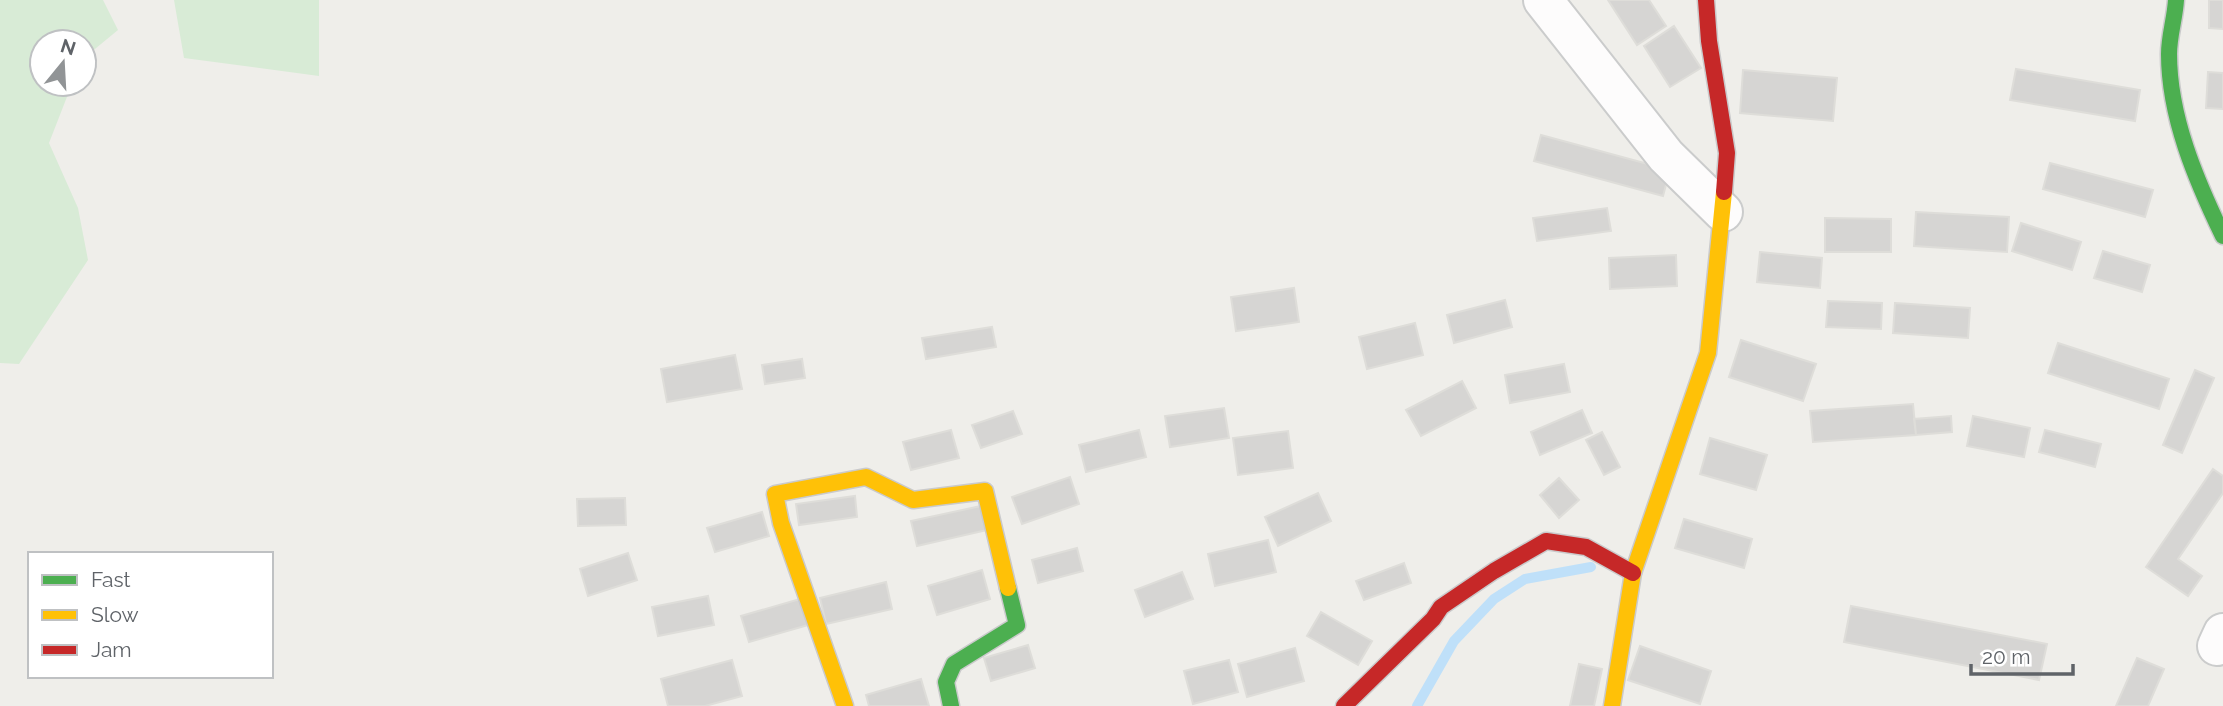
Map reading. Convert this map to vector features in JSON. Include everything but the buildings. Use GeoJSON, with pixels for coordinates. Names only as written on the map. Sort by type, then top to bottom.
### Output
{"type":"FeatureCollection","features":[{"type":"Feature","properties":{"kind":"street"},"geometry":{"type":"LineString","coordinates":[[1543,0],[1666,156],[1723,212]]}},
{"type":"Feature","properties":{"kind":"street"},"geometry":{"type":"LineString","coordinates":[[1612,706],[1633,573],[1708,353],[1727,153],[1709,41],[1706,0]]}},
{"type":"Feature","properties":{"kind":"street"},"geometry":{"type":"LineString","coordinates":[[2176,0],[2168,57],[2179,126],[2204,199],[2223,236]]}},
{"type":"Feature","properties":{"kind":"street"},"geometry":{"type":"LineString","coordinates":[[845,706],[781,523],[775,494],[866,478],[913,500],[985,491],[1017,625],[954,664],[946,682],[951,706]]}},
{"type":"Feature","properties":{"kind":"street"},"geometry":{"type":"LineString","coordinates":[[1343,706],[1441,607],[1546,541],[1586,547],[1633,573]]}},
{"type":"Feature","properties":{"kind":"green space"},"geometry":{"type":"Polygon","coordinates":[[[0,0],[103,0],[118,30],[98,46],[98,28],[28,28],[28,98],[67,98],[49,143],[78,208],[88,260],[19,364],[0,363],[0,0]]]}},
{"type":"Feature","properties":{"kind":"green space"},"geometry":{"type":"Polygon","coordinates":[[[174,0],[319,0],[319,76],[184,58],[174,0]]]}},
{"type":"Feature","properties":{"kind":"waterway"},"geometry":{"type":"LineString","coordinates":[[1417,706],[1454,641],[1494,599],[1525,579],[1591,567]]}},
{"type":"Feature","properties":{"kind":"traffic: fast"},"geometry":{"type":"LineString","coordinates":[[2176,0],[2169,54],[2174,101],[2186,148],[2223,236]]}},
{"type":"Feature","properties":{"kind":"traffic: fast"},"geometry":{"type":"LineString","coordinates":[[951,706],[946,682],[954,664],[1017,625],[1008,588]]}},
{"type":"Feature","properties":{"kind":"traffic: slow"},"geometry":{"type":"LineString","coordinates":[[1612,706],[1633,573],[1708,353],[1724,192]]}},
{"type":"Feature","properties":{"kind":"traffic: slow"},"geometry":{"type":"LineString","coordinates":[[845,706],[781,523],[775,494],[866,477],[913,500],[985,491],[1008,588]]}},
{"type":"Feature","properties":{"kind":"traffic: jam"},"geometry":{"type":"LineString","coordinates":[[1706,0],[1709,41],[1727,153],[1724,192]]}},
{"type":"Feature","properties":{"kind":"traffic: jam"},"geometry":{"type":"LineString","coordinates":[[1344,706],[1433,619],[1441,607],[1494,571],[1546,541],[1586,547],[1633,573]]}}]}
